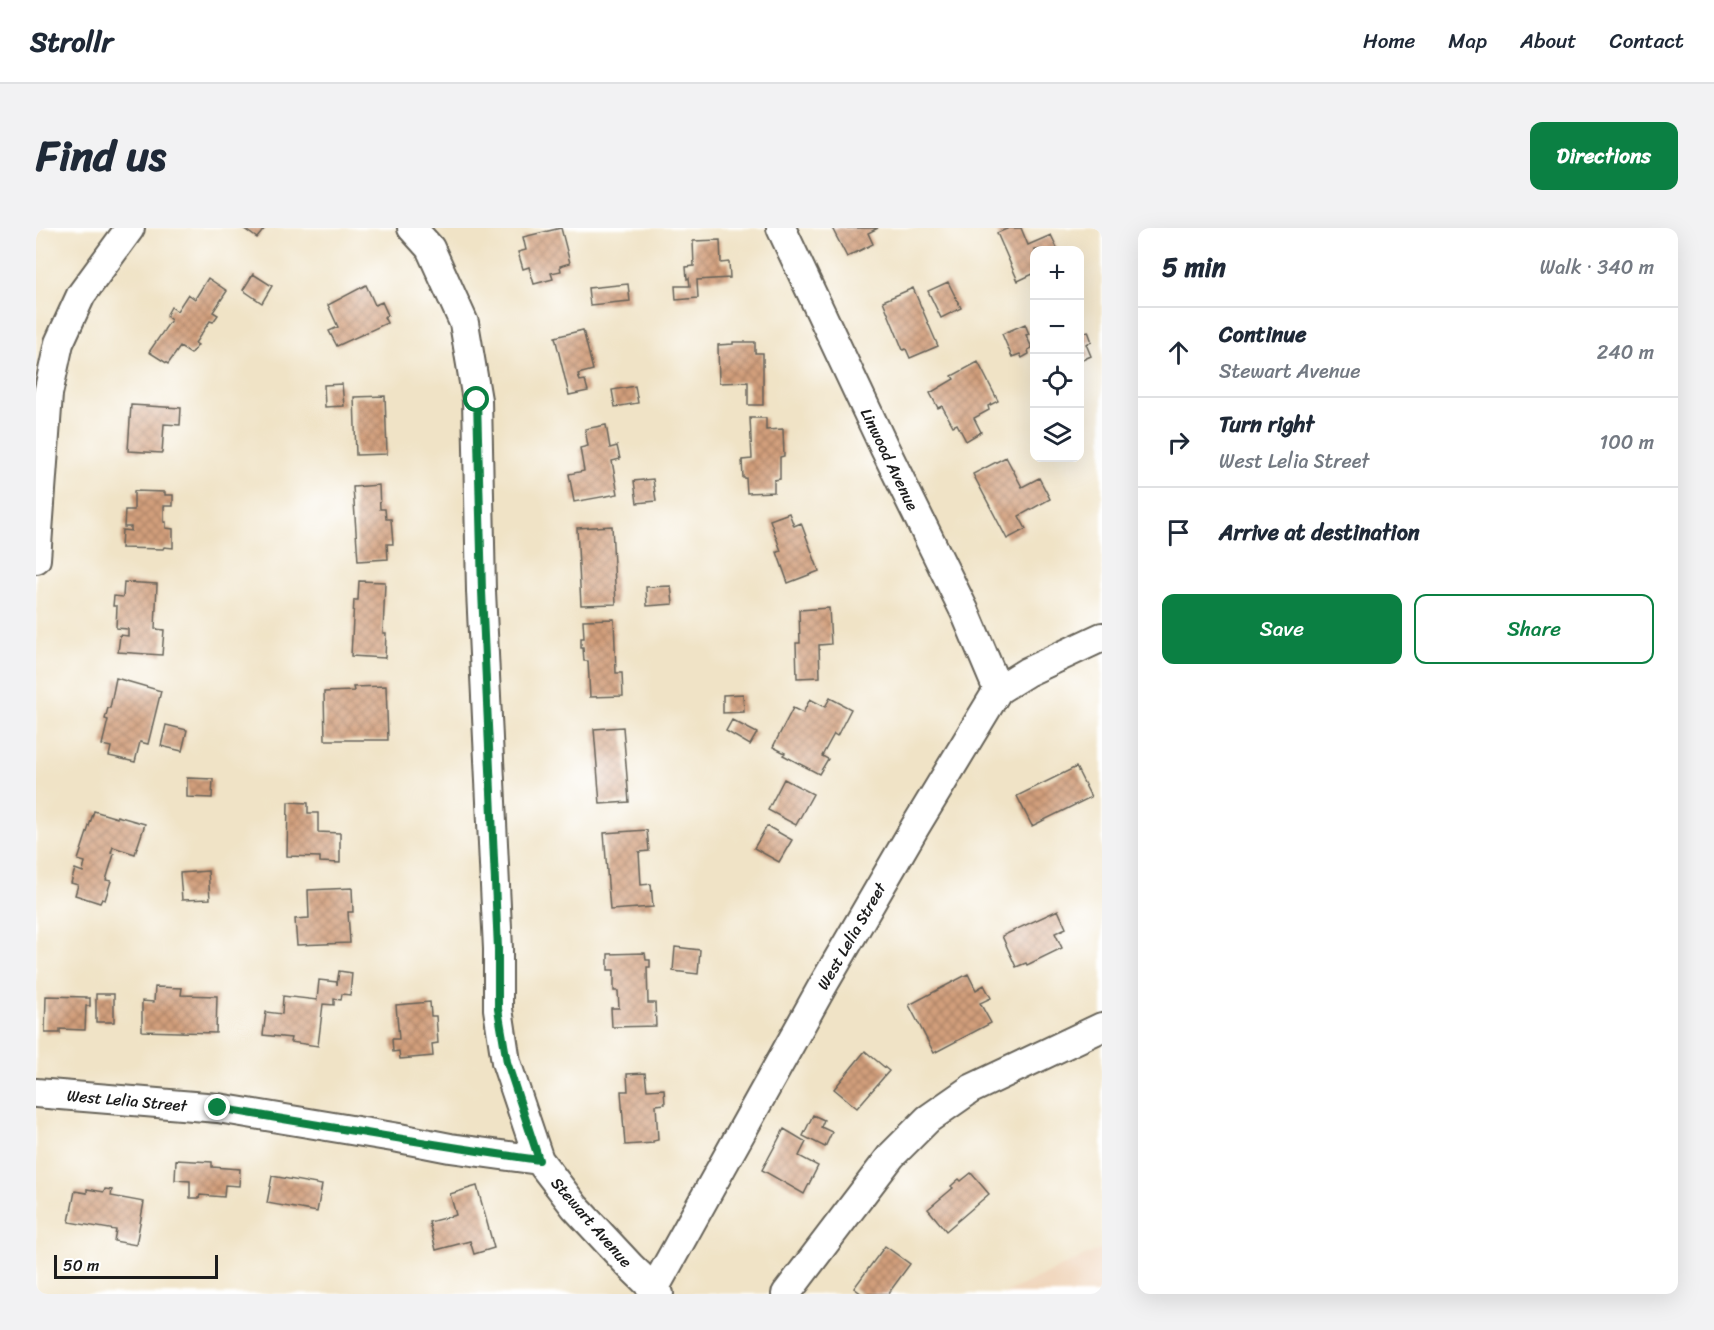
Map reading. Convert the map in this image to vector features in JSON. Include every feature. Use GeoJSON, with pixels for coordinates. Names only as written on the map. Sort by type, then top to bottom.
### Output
{"type":"FeatureCollection","features":[{"type":"Feature","properties":{"kind":"street"},"geometry":{"type":"LineString","coordinates":[[36,559],[48,394],[59,343],[81,295],[130,228]]}},
{"type":"Feature","properties":{"kind":"street","name":"Stewart Avenue"},"geometry":{"type":"LineString","coordinates":[[412,228],[430,248],[464,323],[477,400],[482,603],[498,949],[498,1009],[507,1062],[539,1160],[575,1207],[657,1292]]}},
{"type":"Feature","properties":{"kind":"street","name":"Linwood Avenue"},"geometry":{"type":"LineString","coordinates":[[781,228],[965,612],[998,690]]}},
{"type":"Feature","properties":{"kind":"street","name":"West Lelia Street"},"geometry":{"type":"LineString","coordinates":[[657,1292],[822,987],[998,690],[1027,672],[1102,637]]}},
{"type":"Feature","properties":{"kind":"street"},"geometry":{"type":"LineString","coordinates":[[786,1294],[891,1156],[928,1119],[971,1089],[1102,1027]]}},
{"type":"Feature","properties":{"kind":"street","name":"West Lelia Street"},"geometry":{"type":"LineString","coordinates":[[36,1092],[218,1108],[450,1148],[539,1160]]}},
{"type":"Feature","properties":{"kind":"shaded area"},"geometry":{"type":"Polygon","coordinates":[[[1102,1248],[1102,1294],[1003,1294],[1102,1248]]]}},
{"type":"Feature","properties":{"kind":"building"},"geometry":{"type":"Polygon","coordinates":[[[243,228],[265,228],[257,238],[243,228]]]}},
{"type":"Feature","properties":{"kind":"building"},"geometry":{"type":"Polygon","coordinates":[[[561,228],[570,263],[560,266],[561,271],[551,273],[553,279],[534,284],[529,267],[523,269],[518,252],[526,250],[523,237],[561,228]]]}},
{"type":"Feature","properties":{"kind":"building"},"geometry":{"type":"Polygon","coordinates":[[[832,228],[878,228],[868,233],[873,244],[847,257],[832,228]]]}},
{"type":"Feature","properties":{"kind":"building"},"geometry":{"type":"Polygon","coordinates":[[[1009,228],[1021,228],[1028,245],[1051,235],[1056,246],[1030,246],[1030,275],[1018,281],[997,233],[1009,228]]]}},
{"type":"Feature","properties":{"kind":"building"},"geometry":{"type":"Polygon","coordinates":[[[720,240],[721,263],[729,262],[730,278],[697,280],[698,298],[676,300],[675,286],[690,286],[686,267],[694,266],[693,241],[720,240]]]}},
{"type":"Feature","properties":{"kind":"building"},"geometry":{"type":"Polygon","coordinates":[[[253,274],[272,286],[262,303],[243,290],[253,274]]]}},
{"type":"Feature","properties":{"kind":"building"},"geometry":{"type":"Polygon","coordinates":[[[208,278],[227,291],[213,312],[218,315],[213,322],[210,321],[195,343],[198,345],[191,354],[180,347],[168,364],[149,352],[171,320],[166,316],[171,307],[177,311],[188,294],[195,299],[208,278]]]}},
{"type":"Feature","properties":{"kind":"building"},"geometry":{"type":"Polygon","coordinates":[[[948,282],[961,308],[941,318],[928,291],[948,282]]]}},
{"type":"Feature","properties":{"kind":"building"},"geometry":{"type":"Polygon","coordinates":[[[628,284],[630,301],[590,305],[588,288],[628,284]]]}},
{"type":"Feature","properties":{"kind":"building"},"geometry":{"type":"Polygon","coordinates":[[[366,285],[375,305],[382,302],[388,315],[384,317],[387,323],[337,346],[329,331],[338,327],[328,305],[366,285]]]}},
{"type":"Feature","properties":{"kind":"building"},"geometry":{"type":"Polygon","coordinates":[[[913,288],[938,346],[910,358],[906,349],[903,350],[883,301],[913,288]]]}},
{"type":"Feature","properties":{"kind":"building"},"geometry":{"type":"Polygon","coordinates":[[[1025,324],[1029,334],[1026,335],[1030,344],[1029,354],[1022,358],[1020,354],[1012,357],[1002,334],[1025,324]]]}},
{"type":"Feature","properties":{"kind":"building"},"geometry":{"type":"Polygon","coordinates":[[[583,330],[593,370],[578,374],[580,381],[585,380],[588,391],[569,395],[555,337],[583,330]]]}},
{"type":"Feature","properties":{"kind":"building"},"geometry":{"type":"Polygon","coordinates":[[[1088,331],[1092,342],[1086,344],[1091,356],[1084,359],[1084,333],[1088,331]]]}},
{"type":"Feature","properties":{"kind":"building"},"geometry":{"type":"Polygon","coordinates":[[[733,342],[755,342],[755,353],[763,353],[763,405],[748,405],[748,382],[719,383],[718,345],[733,344],[733,342]]]}},
{"type":"Feature","properties":{"kind":"building"},"geometry":{"type":"Polygon","coordinates":[[[978,362],[998,401],[988,406],[989,410],[974,418],[981,432],[966,441],[957,424],[953,426],[942,406],[938,408],[930,393],[954,379],[952,376],[978,362]]]}},
{"type":"Feature","properties":{"kind":"building"},"geometry":{"type":"Polygon","coordinates":[[[342,384],[344,406],[325,407],[324,385],[342,384]]]}},
{"type":"Feature","properties":{"kind":"building"},"geometry":{"type":"Polygon","coordinates":[[[635,386],[638,403],[615,407],[612,390],[635,386]]]}},
{"type":"Feature","properties":{"kind":"building"},"geometry":{"type":"Polygon","coordinates":[[[385,396],[387,454],[356,455],[354,397],[385,396]]]}},
{"type":"Feature","properties":{"kind":"building"},"geometry":{"type":"Polygon","coordinates":[[[131,405],[181,408],[180,425],[164,424],[162,453],[128,451],[131,405]]]}},
{"type":"Feature","properties":{"kind":"building"},"geometry":{"type":"Polygon","coordinates":[[[750,418],[766,418],[766,430],[783,429],[784,456],[780,457],[780,479],[774,480],[774,492],[747,493],[742,460],[752,459],[750,418]]]}},
{"type":"Feature","properties":{"kind":"building"},"geometry":{"type":"Polygon","coordinates":[[[606,425],[610,448],[617,446],[620,459],[612,461],[618,494],[574,502],[569,474],[584,471],[580,448],[588,446],[585,429],[606,425]]]}},
{"type":"Feature","properties":{"kind":"building"},"geometry":{"type":"Polygon","coordinates":[[[1006,457],[1022,487],[1039,478],[1050,499],[1019,516],[1026,529],[1007,539],[973,474],[1006,457]]]}},
{"type":"Feature","properties":{"kind":"building"},"geometry":{"type":"Polygon","coordinates":[[[653,479],[656,501],[637,503],[634,481],[653,479]]]}},
{"type":"Feature","properties":{"kind":"building"},"geometry":{"type":"Polygon","coordinates":[[[379,485],[380,509],[385,509],[386,519],[391,519],[393,544],[387,544],[388,559],[358,561],[353,487],[379,485]]]}},
{"type":"Feature","properties":{"kind":"building"},"geometry":{"type":"Polygon","coordinates":[[[134,491],[165,492],[165,495],[173,495],[173,506],[164,506],[164,522],[166,522],[166,528],[173,529],[173,548],[121,548],[122,530],[131,531],[131,527],[124,527],[125,510],[134,510],[134,491]]]}},
{"type":"Feature","properties":{"kind":"building"},"geometry":{"type":"Polygon","coordinates":[[[789,513],[794,526],[801,523],[819,571],[788,583],[777,552],[781,551],[770,520],[789,513]]]}},
{"type":"Feature","properties":{"kind":"building"},"geometry":{"type":"Polygon","coordinates":[[[612,526],[616,604],[581,605],[577,528],[612,526]]]}},
{"type":"Feature","properties":{"kind":"building"},"geometry":{"type":"Polygon","coordinates":[[[359,581],[385,582],[383,633],[386,633],[385,658],[351,656],[354,600],[358,600],[359,581]]]}},
{"type":"Feature","properties":{"kind":"building"},"geometry":{"type":"Polygon","coordinates":[[[124,582],[157,584],[155,629],[164,630],[162,655],[118,652],[120,635],[128,636],[128,629],[116,628],[117,606],[113,606],[114,596],[123,597],[124,582]]]}},
{"type":"Feature","properties":{"kind":"building"},"geometry":{"type":"Polygon","coordinates":[[[671,586],[673,604],[647,606],[646,587],[671,586]]]}},
{"type":"Feature","properties":{"kind":"building"},"geometry":{"type":"Polygon","coordinates":[[[829,608],[831,644],[819,645],[820,677],[797,678],[796,643],[800,643],[799,610],[829,608]]]}},
{"type":"Feature","properties":{"kind":"building"},"geometry":{"type":"Polygon","coordinates":[[[614,619],[616,673],[622,673],[623,696],[590,697],[588,661],[584,661],[583,648],[581,648],[581,638],[584,638],[583,620],[614,619]]]}},
{"type":"Feature","properties":{"kind":"building"},"geometry":{"type":"Polygon","coordinates":[[[116,678],[161,691],[148,744],[140,742],[135,762],[109,756],[111,747],[102,745],[108,720],[105,719],[108,708],[110,708],[116,678]]]}},
{"type":"Feature","properties":{"kind":"building"},"geometry":{"type":"Polygon","coordinates":[[[386,686],[388,740],[325,740],[324,692],[354,691],[353,687],[386,686]]]}},
{"type":"Feature","properties":{"kind":"building"},"geometry":{"type":"Polygon","coordinates":[[[743,694],[744,712],[723,713],[723,695],[743,694]]]}},
{"type":"Feature","properties":{"kind":"building"},"geometry":{"type":"Polygon","coordinates":[[[830,698],[851,709],[837,736],[834,734],[822,756],[828,759],[819,774],[783,755],[785,753],[773,747],[793,708],[803,713],[810,699],[825,707],[830,698]]]}},
{"type":"Feature","properties":{"kind":"building"},"geometry":{"type":"Polygon","coordinates":[[[732,720],[757,733],[750,745],[726,731],[732,720]]]}},
{"type":"Feature","properties":{"kind":"building"},"geometry":{"type":"Polygon","coordinates":[[[166,725],[187,730],[182,751],[161,746],[166,725]]]}},
{"type":"Feature","properties":{"kind":"building"},"geometry":{"type":"Polygon","coordinates":[[[623,727],[629,802],[600,804],[594,729],[623,727]]]}},
{"type":"Feature","properties":{"kind":"building"},"geometry":{"type":"Polygon","coordinates":[[[1076,767],[1091,797],[1032,826],[1017,796],[1076,767]]]}},
{"type":"Feature","properties":{"kind":"building"},"geometry":{"type":"Polygon","coordinates":[[[187,778],[213,779],[212,798],[187,797],[187,778]]]}},
{"type":"Feature","properties":{"kind":"building"},"geometry":{"type":"Polygon","coordinates":[[[784,779],[813,794],[796,825],[768,810],[784,779]]]}},
{"type":"Feature","properties":{"kind":"building"},"geometry":{"type":"Polygon","coordinates":[[[288,802],[308,803],[308,813],[318,813],[318,832],[340,833],[340,863],[320,862],[320,857],[287,856],[288,802]]]}},
{"type":"Feature","properties":{"kind":"building"},"geometry":{"type":"Polygon","coordinates":[[[94,811],[145,824],[135,854],[113,847],[111,853],[114,854],[106,880],[111,881],[105,900],[102,899],[100,903],[75,895],[78,885],[71,883],[75,869],[83,872],[85,862],[78,860],[94,811]]]}},
{"type":"Feature","properties":{"kind":"building"},"geometry":{"type":"Polygon","coordinates":[[[767,826],[792,840],[779,862],[754,848],[767,826]]]}},
{"type":"Feature","properties":{"kind":"building"},"geometry":{"type":"Polygon","coordinates":[[[647,830],[649,851],[639,852],[641,885],[651,884],[653,907],[610,910],[604,833],[647,830]]]}},
{"type":"Feature","properties":{"kind":"building"},"geometry":{"type":"Polygon","coordinates":[[[208,871],[210,899],[182,900],[180,873],[208,871]]]}},
{"type":"Feature","properties":{"kind":"building"},"geometry":{"type":"Polygon","coordinates":[[[352,888],[353,912],[348,912],[350,943],[297,945],[295,919],[309,918],[308,890],[352,888]]]}},
{"type":"Feature","properties":{"kind":"building"},"geometry":{"type":"Polygon","coordinates":[[[1058,910],[1066,928],[1055,933],[1062,948],[1027,965],[1026,963],[1016,967],[1002,936],[1058,910]]]}},
{"type":"Feature","properties":{"kind":"building"},"geometry":{"type":"Polygon","coordinates":[[[675,947],[700,950],[698,974],[673,971],[675,947]]]}},
{"type":"Feature","properties":{"kind":"building"},"geometry":{"type":"Polygon","coordinates":[[[645,953],[646,960],[650,960],[650,967],[647,967],[648,1003],[655,1003],[656,1026],[612,1027],[611,1008],[619,1008],[618,991],[614,991],[614,970],[608,970],[608,954],[645,953]]]}},
{"type":"Feature","properties":{"kind":"building"},"geometry":{"type":"Polygon","coordinates":[[[339,971],[352,973],[350,995],[342,994],[341,1000],[334,999],[334,1005],[323,1004],[318,1046],[290,1042],[291,1038],[263,1035],[266,1012],[282,1014],[283,996],[317,1000],[319,980],[337,982],[337,985],[339,971]]]}},
{"type":"Feature","properties":{"kind":"building"},"geometry":{"type":"Polygon","coordinates":[[[968,974],[976,990],[984,985],[991,998],[980,1003],[991,1023],[934,1053],[909,1005],[968,974]]]}},
{"type":"Feature","properties":{"kind":"building"},"geometry":{"type":"Polygon","coordinates":[[[155,987],[182,988],[181,995],[217,996],[216,1033],[142,1031],[142,1001],[154,1002],[155,987]]]}},
{"type":"Feature","properties":{"kind":"building"},"geometry":{"type":"Polygon","coordinates":[[[96,994],[114,994],[114,1022],[96,1022],[96,994]]]}},
{"type":"Feature","properties":{"kind":"building"},"geometry":{"type":"Polygon","coordinates":[[[46,996],[90,998],[90,1006],[86,1006],[85,1030],[60,1029],[60,1033],[45,1033],[46,996]]]}},
{"type":"Feature","properties":{"kind":"building"},"geometry":{"type":"Polygon","coordinates":[[[430,1002],[431,1016],[436,1016],[438,1043],[432,1044],[433,1056],[400,1059],[399,1051],[393,1052],[392,1039],[399,1039],[396,1005],[430,1002]]]}},
{"type":"Feature","properties":{"kind":"building"},"geometry":{"type":"Polygon","coordinates":[[[865,1051],[889,1071],[857,1108],[834,1089],[865,1051]]]}},
{"type":"Feature","properties":{"kind":"building"},"geometry":{"type":"Polygon","coordinates":[[[645,1073],[647,1090],[664,1089],[665,1104],[656,1105],[658,1140],[653,1143],[625,1145],[621,1091],[628,1091],[627,1074],[645,1073]]]}},
{"type":"Feature","properties":{"kind":"building"},"geometry":{"type":"Polygon","coordinates":[[[813,1115],[824,1120],[821,1127],[832,1132],[825,1147],[803,1136],[813,1115]]]}},
{"type":"Feature","properties":{"kind":"building"},"geometry":{"type":"Polygon","coordinates":[[[784,1129],[806,1142],[799,1156],[818,1166],[804,1194],[762,1170],[784,1129]]]}},
{"type":"Feature","properties":{"kind":"building"},"geometry":{"type":"Polygon","coordinates":[[[176,1160],[212,1162],[212,1167],[240,1169],[239,1186],[225,1185],[224,1197],[200,1195],[199,1198],[190,1198],[190,1181],[175,1180],[176,1160]]]}},
{"type":"Feature","properties":{"kind":"building"},"geometry":{"type":"Polygon","coordinates":[[[971,1173],[989,1194],[946,1231],[928,1209],[953,1188],[951,1186],[959,1179],[961,1181],[971,1173]]]}},
{"type":"Feature","properties":{"kind":"building"},"geometry":{"type":"Polygon","coordinates":[[[272,1176],[322,1185],[317,1212],[267,1203],[272,1176]]]}},
{"type":"Feature","properties":{"kind":"building"},"geometry":{"type":"Polygon","coordinates":[[[477,1186],[494,1248],[474,1254],[470,1241],[436,1250],[429,1222],[456,1215],[450,1194],[477,1186]]]}},
{"type":"Feature","properties":{"kind":"building"},"geometry":{"type":"Polygon","coordinates":[[[87,1189],[104,1192],[105,1189],[112,1190],[111,1196],[144,1202],[136,1245],[114,1241],[116,1230],[69,1222],[75,1191],[87,1193],[87,1189]]]}},
{"type":"Feature","properties":{"kind":"building"},"geometry":{"type":"Polygon","coordinates":[[[885,1246],[910,1264],[888,1294],[862,1294],[854,1288],[885,1246]]]}},
{"type":"Feature","properties":{"kind":"route"},"geometry":{"type":"LineString","coordinates":[[218,1108],[450,1148],[539,1160],[514,1089],[498,1009],[498,949],[482,591],[477,400]]}}]}
